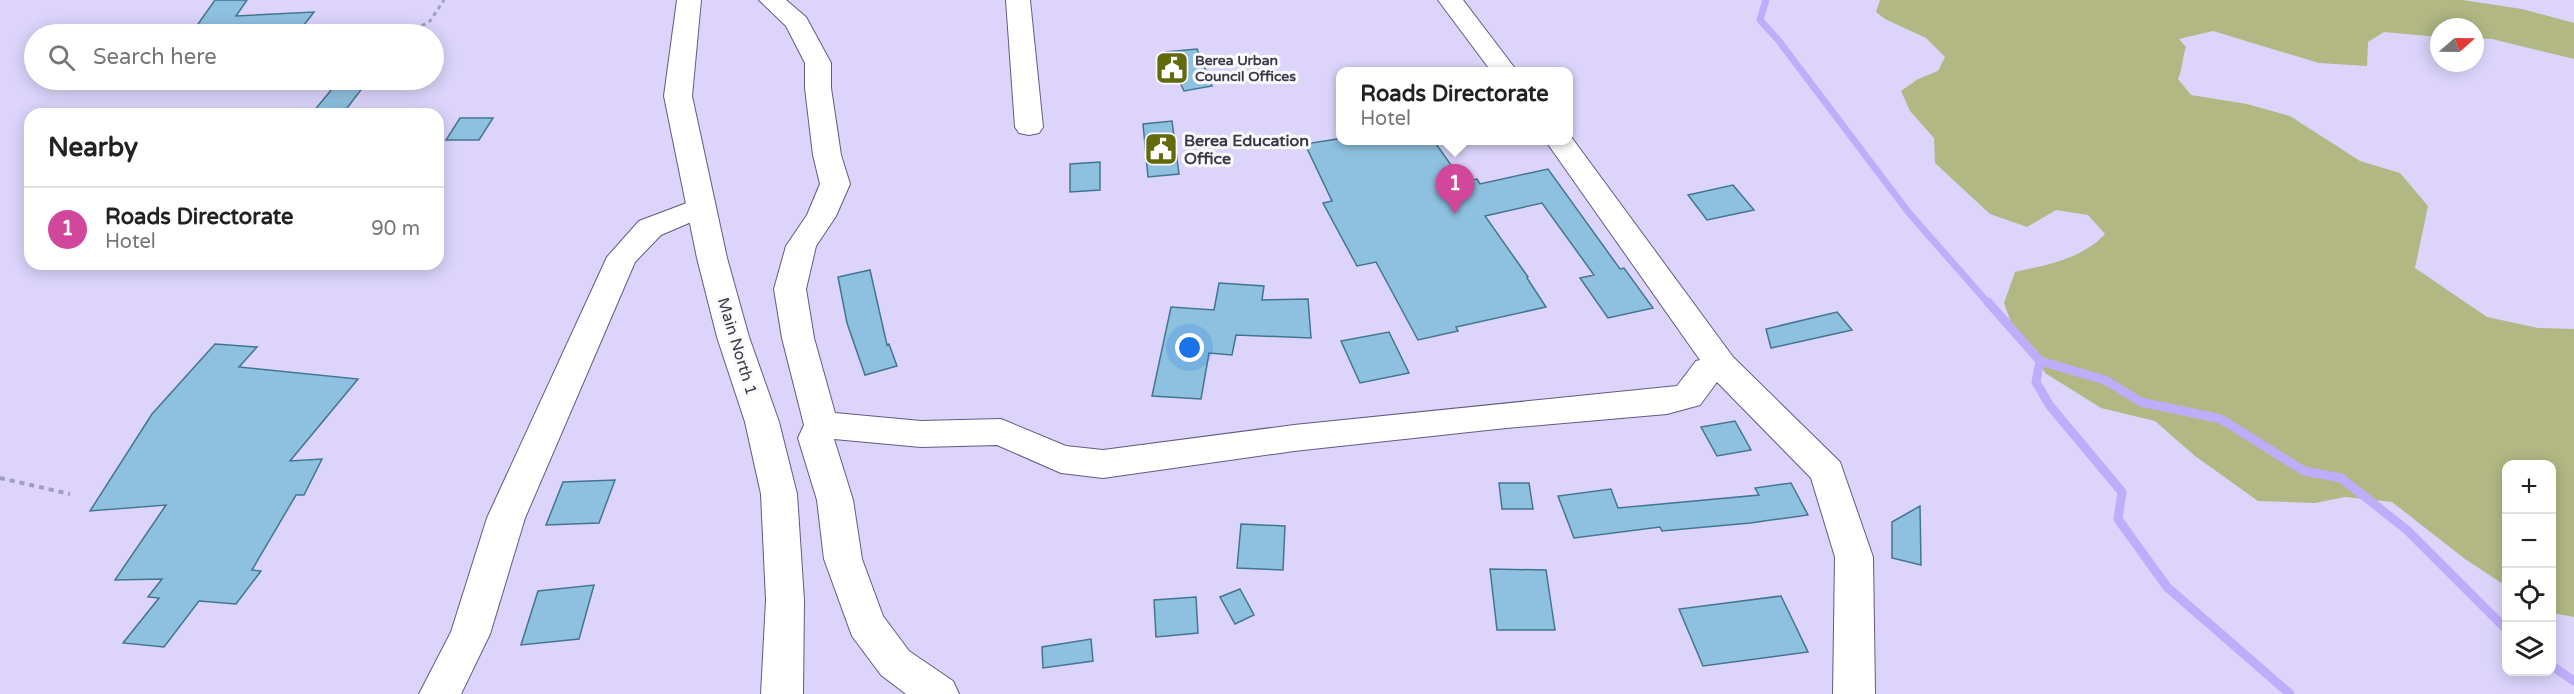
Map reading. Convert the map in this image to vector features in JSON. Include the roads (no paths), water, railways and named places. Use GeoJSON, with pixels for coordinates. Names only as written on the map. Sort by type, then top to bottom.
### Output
{"type":"FeatureCollection","features":[{"type":"Feature","properties":{"kind":"street","name":"Main North 1"},"geometry":{"type":"LineString","coordinates":[[689,0],[678,96],[700,207],[733,337],[762,422],[779,494],[785,600],[782,694]]}},
{"type":"Feature","properties":{"kind":"street"},"geometry":{"type":"LineString","coordinates":[[771,0],[797,22],[818,63],[818,88],[827,155],[835,184],[821,216],[801,246],[790,289],[798,338],[822,425],[816,438],[835,500],[843,559],[866,624],[895,663],[938,694]]}},
{"type":"Feature","properties":{"kind":"street"},"geometry":{"type":"LineString","coordinates":[[1018,0],[1029,127]]}},
{"type":"Feature","properties":{"kind":"street"},"geometry":{"type":"LineString","coordinates":[[1450,0],[1500,67]]}},
{"type":"Feature","properties":{"kind":"street"},"geometry":{"type":"LineString","coordinates":[[1562,145],[1721,365],[1827,472],[1854,557],[1854,694]]}},
{"type":"Feature","properties":{"kind":"street"},"geometry":{"type":"LineString","coordinates":[[440,694],[470,634],[506,518],[622,257],[650,228],[700,207]]}},
{"type":"Feature","properties":{"kind":"street"},"geometry":{"type":"LineString","coordinates":[[822,425],[921,434],[1001,432],[1061,459],[1103,464],[1317,435],[1668,401],[1688,396],[1708,370],[1721,365]]}},
{"type":"Feature","properties":{"kind":"waterway"},"geometry":{"type":"LineString","coordinates":[[1766,0],[1760,20],[1779,41],[1909,213],[1989,304]]}},
{"type":"Feature","properties":{"kind":"waterway"},"geometry":{"type":"LineString","coordinates":[[1988,302],[2040,361]]}},
{"type":"Feature","properties":{"kind":"waterway"},"geometry":{"type":"LineString","coordinates":[[2040,361],[2105,380],[2141,402],[2221,419],[2304,471],[2341,478],[2407,530],[2502,625]]}},
{"type":"Feature","properties":{"kind":"waterway"},"geometry":{"type":"LineString","coordinates":[[2040,361],[2036,382],[2050,406],[2122,492],[2118,519],[2167,587],[2290,694]]}},
{"type":"Feature","properties":{"kind":"waterway"},"geometry":{"type":"LineString","coordinates":[[2556,669],[2574,681]]}},
{"type":"Feature","properties":{"kind":"place","name":"Berea Urban Council Offices"},"geometry":{"type":"Point","coordinates":[1172,68]}},
{"type":"Feature","properties":{"kind":"place","name":"Berea Education Office"},"geometry":{"type":"Point","coordinates":[1161,149]}},
{"type":"Feature","properties":{"kind":"place","name":"Roads Directorate"},"geometry":{"type":"Point","coordinates":[1455,214]}}]}
